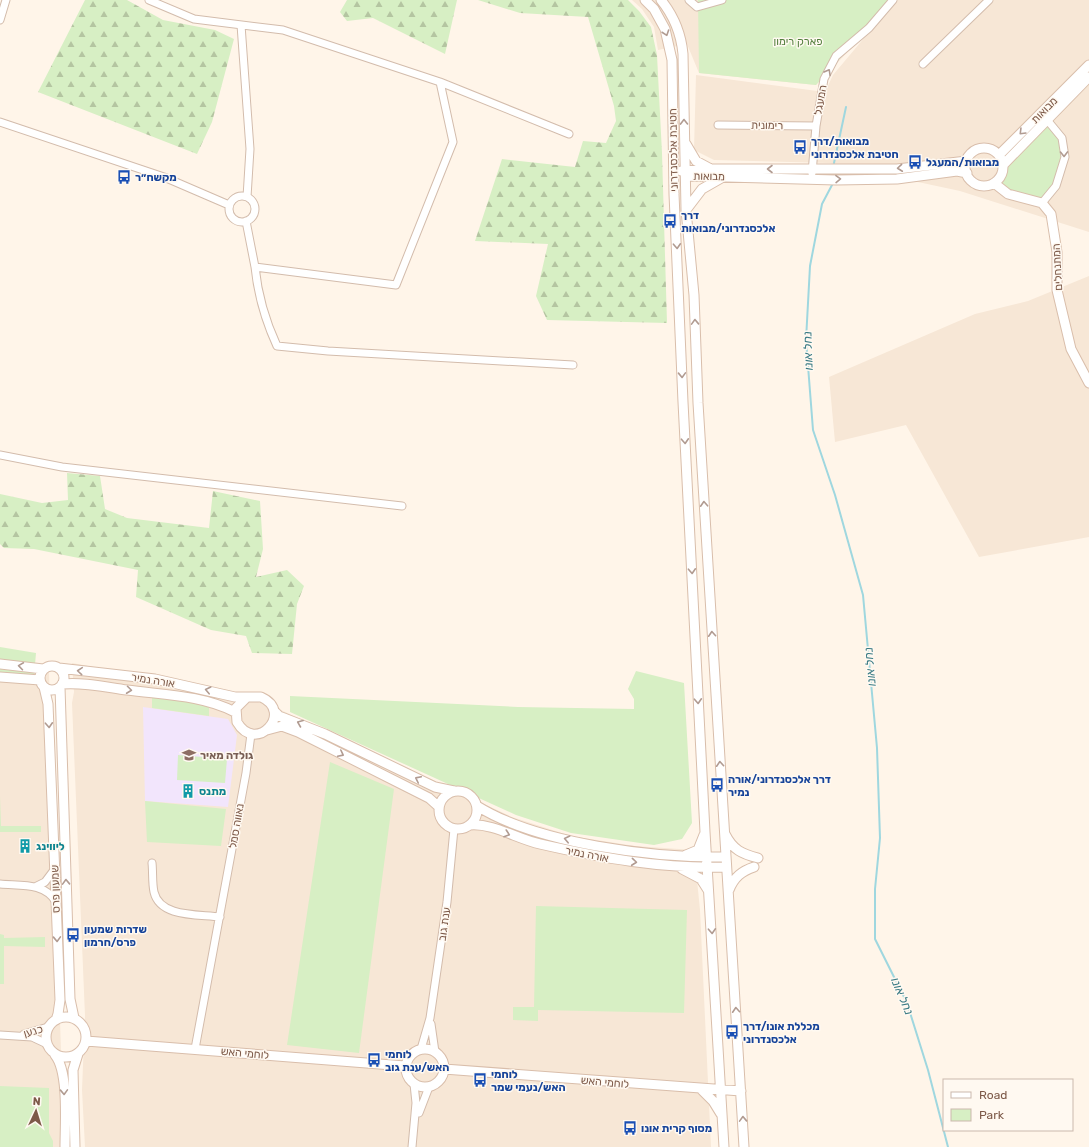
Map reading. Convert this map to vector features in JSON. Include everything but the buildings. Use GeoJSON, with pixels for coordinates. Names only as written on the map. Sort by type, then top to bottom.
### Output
{"type":"FeatureCollection","features":[{"type":"Feature","properties":{"kind":"street"},"geometry":{"type":"LineString","coordinates":[[0,20],[6,0]]}},
{"type":"Feature","properties":{"kind":"street"},"geometry":{"type":"LineString","coordinates":[[148,0],[194,19],[284,30],[440,82],[569,134]]}},
{"type":"Feature","properties":{"kind":"street","name":"חטיבת אלכסנדרוני"},"geometry":{"type":"LineString","coordinates":[[646,0],[661,21],[671,47],[673,174],[683,402],[705,832],[710,892],[724,1147]]}},
{"type":"Feature","properties":{"kind":"street"},"geometry":{"type":"LineString","coordinates":[[689,0],[697,7],[722,0]]}},
{"type":"Feature","properties":{"kind":"street","name":"המעגל"},"geometry":{"type":"LineString","coordinates":[[812,174],[816,126],[824,79],[836,56],[869,28],[892,0]]}},
{"type":"Feature","properties":{"kind":"street"},"geometry":{"type":"LineString","coordinates":[[923,64],[989,0]]}},
{"type":"Feature","properties":{"kind":"street","name":"חטיבת אלכסנדרוני"},"geometry":{"type":"LineString","coordinates":[[663,2],[672,16],[681,41],[686,210],[694,294],[698,403],[724,831],[742,1091],[744,1147]]}},
{"type":"Feature","properties":{"kind":"street"},"geometry":{"type":"LineString","coordinates":[[240,25],[250,149],[247,197]]}},
{"type":"Feature","properties":{"kind":"street","name":"מבואות"},"geometry":{"type":"LineString","coordinates":[[999,156],[1089,65]]}},
{"type":"Feature","properties":{"kind":"street","name":"מבואות"},"geometry":{"type":"LineString","coordinates":[[1003,165],[1048,121],[1089,77]]}},
{"type":"Feature","properties":{"kind":"street"},"geometry":{"type":"LineString","coordinates":[[255,268],[396,285],[453,142],[440,82]]}},
{"type":"Feature","properties":{"kind":"street"},"geometry":{"type":"LineString","coordinates":[[994,183],[1008,194],[1042,203],[1056,186],[1065,157],[1062,138],[1048,121]]}},
{"type":"Feature","properties":{"kind":"street"},"geometry":{"type":"LineString","coordinates":[[0,122],[164,177],[229,206]]}},
{"type":"Feature","properties":{"kind":"street","name":"רימונית"},"geometry":{"type":"LineString","coordinates":[[718,125],[816,126]]}},
{"type":"Feature","properties":{"kind":"street"},"geometry":{"type":"LineString","coordinates":[[685,140],[696,161],[700,165],[713,169]]}},
{"type":"Feature","properties":{"kind":"street"},"geometry":{"type":"LineString","coordinates":[[978,149],[990,149],[999,156],[1003,165],[1000,177],[994,183],[983,186],[973,182],[967,173],[966,161],[969,156],[978,149]]}},
{"type":"Feature","properties":{"kind":"street","name":"מבואות"},"geometry":{"type":"LineString","coordinates":[[685,173],[724,176],[812,174],[897,169],[966,161]]}},
{"type":"Feature","properties":{"kind":"street","name":"מבואות"},"geometry":{"type":"LineString","coordinates":[[673,174],[713,169],[896,179],[957,171],[967,173]]}},
{"type":"Feature","properties":{"kind":"street"},"geometry":{"type":"LineString","coordinates":[[686,210],[702,189],[724,176]]}},
{"type":"Feature","properties":{"kind":"street"},"geometry":{"type":"LineString","coordinates":[[238,197],[247,197],[253,203],[255,212],[246,222],[238,222],[232,217],[229,206],[231,202],[238,197]]}},
{"type":"Feature","properties":{"kind":"street","name":"המתנחלים"},"geometry":{"type":"LineString","coordinates":[[1042,203],[1051,214],[1053,223],[1057,252],[1057,290],[1071,349],[1089,382]]}},
{"type":"Feature","properties":{"kind":"street"},"geometry":{"type":"LineString","coordinates":[[246,222],[255,268],[258,296],[268,326],[277,346],[328,351],[573,365]]}},
{"type":"Feature","properties":{"kind":"street"},"geometry":{"type":"LineString","coordinates":[[0,455],[62,467],[402,506]]}},
{"type":"Feature","properties":{"kind":"street"},"geometry":{"type":"LineString","coordinates":[[0,664],[43,669],[53,666],[59,668],[64,677],[61,686],[50,690],[42,684],[0,676]]}},
{"type":"Feature","properties":{"kind":"street","name":"אורה נמיר"},"geometry":{"type":"LineString","coordinates":[[59,668],[155,679],[246,698]]}},
{"type":"Feature","properties":{"kind":"street"},"geometry":{"type":"LineString","coordinates":[[42,684],[43,669]]}},
{"type":"Feature","properties":{"kind":"street","name":"שמעון פרס"},"geometry":{"type":"LineString","coordinates":[[42,684],[48,704],[60,1000],[56,1020]]}},
{"type":"Feature","properties":{"kind":"street","name":"אורה נמיר"},"geometry":{"type":"LineString","coordinates":[[61,686],[90,684],[177,696],[218,703],[235,712]]}},
{"type":"Feature","properties":{"kind":"street","name":"שמעון פרס"},"geometry":{"type":"LineString","coordinates":[[61,686],[70,999],[74,1018]]}},
{"type":"Feature","properties":{"kind":"street"},"geometry":{"type":"LineString","coordinates":[[439,808],[429,798],[298,732],[282,726],[262,733],[251,734],[239,726],[235,712],[239,704],[246,698],[256,696],[265,699],[279,716],[325,734],[434,787],[454,791],[468,794],[477,806],[476,816],[470,825],[465,828],[454,829],[442,821],[439,808],[442,799],[454,791]]}},
{"type":"Feature","properties":{"kind":"street"},"geometry":{"type":"LineString","coordinates":[[267,730],[273,721],[274,711]]}},
{"type":"Feature","properties":{"kind":"street","name":"נאווה סמל"},"geometry":{"type":"LineString","coordinates":[[196,1049],[246,773],[251,734]]}},
{"type":"Feature","properties":{"kind":"street","name":"אורה נמיר"},"geometry":{"type":"LineString","coordinates":[[477,806],[506,821],[540,832],[590,844],[674,856],[707,857],[726,862]]}},
{"type":"Feature","properties":{"kind":"street","name":"אורה נמיר"},"geometry":{"type":"LineString","coordinates":[[470,825],[480,824],[533,843],[586,855],[677,867],[708,868],[726,862]]}},
{"type":"Feature","properties":{"kind":"street","name":"ענת גוב"},"geometry":{"type":"LineString","coordinates":[[421,1049],[430,1018],[447,902],[454,829]]}},
{"type":"Feature","properties":{"kind":"street"},"geometry":{"type":"LineString","coordinates":[[724,831],[729,842],[738,851],[756,863],[734,879],[728,893]]}},
{"type":"Feature","properties":{"kind":"street"},"geometry":{"type":"LineString","coordinates":[[674,856],[688,855],[698,850],[705,832]]}},
{"type":"Feature","properties":{"kind":"street"},"geometry":{"type":"LineString","coordinates":[[152,863],[154,892],[163,905],[171,911],[220,917]]}},
{"type":"Feature","properties":{"kind":"street"},"geometry":{"type":"LineString","coordinates":[[677,867],[701,879],[710,892]]}},
{"type":"Feature","properties":{"kind":"street"},"geometry":{"type":"LineString","coordinates":[[35,887],[45,882],[54,870]]}},
{"type":"Feature","properties":{"kind":"street"},"geometry":{"type":"LineString","coordinates":[[0,884],[35,887],[46,890],[56,902]]}},
{"type":"Feature","properties":{"kind":"street"},"geometry":{"type":"LineString","coordinates":[[65,1147],[63,1074],[60,1061],[47,1044],[45,1035],[48,1027],[56,1020],[64,1017],[74,1018],[78,1021],[85,1030],[86,1041],[78,1054],[73,1070],[75,1147]]}},
{"type":"Feature","properties":{"kind":"street","name":"ענת גוב"},"geometry":{"type":"LineString","coordinates":[[430,1018],[431,1036],[435,1052]]}},
{"type":"Feature","properties":{"kind":"street","name":"כנען"},"geometry":{"type":"LineString","coordinates":[[18,1036],[48,1027]]}},
{"type":"Feature","properties":{"kind":"street","name":"כנען"},"geometry":{"type":"LineString","coordinates":[[0,1035],[32,1038],[47,1044]]}},
{"type":"Feature","properties":{"kind":"street","name":"לוחמי האש"},"geometry":{"type":"LineString","coordinates":[[86,1041],[405,1066]]}},
{"type":"Feature","properties":{"kind":"street"},"geometry":{"type":"LineString","coordinates":[[415,1125],[424,1096],[429,1087],[440,1079],[444,1069],[442,1059],[435,1052],[421,1049],[412,1053],[405,1066],[406,1076],[414,1084],[420,1087],[429,1087]]}},
{"type":"Feature","properties":{"kind":"street"},"geometry":{"type":"LineString","coordinates":[[55,1055],[69,1057],[78,1054]]}},
{"type":"Feature","properties":{"kind":"street","name":"לוחמי האש"},"geometry":{"type":"LineString","coordinates":[[444,1069],[742,1091]]}},
{"type":"Feature","properties":{"kind":"street"},"geometry":{"type":"LineString","coordinates":[[720,1070],[711,1083],[701,1089],[717,1106],[722,1116]]}},
{"type":"Feature","properties":{"kind":"street"},"geometry":{"type":"LineString","coordinates":[[412,1147],[415,1125],[416,1096],[414,1084]]}},
{"type":"Feature","properties":{"kind":"shaded area"},"geometry":{"type":"Polygon","coordinates":[[[632,0],[1089,0],[1089,232],[960,191],[829,163],[714,160],[694,150],[696,75],[825,92],[833,75],[886,12],[816,85],[699,73],[687,44],[658,50],[654,27],[642,9],[632,0]]]}},
{"type":"Feature","properties":{"kind":"shaded area"},"geometry":{"type":"Polygon","coordinates":[[[1089,276],[1089,537],[979,557],[906,425],[835,442],[829,377],[975,314],[1028,301],[1089,276]]]}},
{"type":"Feature","properties":{"kind":"shaded area"},"geometry":{"type":"Polygon","coordinates":[[[72,663],[228,691],[283,711],[512,817],[571,836],[635,846],[694,850],[700,910],[711,1147],[85,1147],[82,1090],[85,1016],[72,703],[74,692],[72,663]]]}},
{"type":"Feature","properties":{"kind":"shaded area"},"geometry":{"type":"Polygon","coordinates":[[[0,670],[49,673],[64,1147],[0,1147],[0,670]]]}},
{"type":"Feature","properties":{"kind":"shaded area","name":"גולדה מאיר"},"geometry":{"type":"Polygon","coordinates":[[[143,707],[228,719],[237,735],[228,807],[145,801],[143,707]]]}},
{"type":"Feature","properties":{"kind":"green space"},"geometry":{"type":"Polygon","coordinates":[[[85,0],[127,0],[163,20],[215,30],[234,39],[212,122],[197,154],[38,92],[85,0]]]}},
{"type":"Feature","properties":{"kind":"green space"},"geometry":{"type":"Polygon","coordinates":[[[347,0],[457,0],[445,54],[373,18],[347,21],[340,12],[347,0]]]}},
{"type":"Feature","properties":{"kind":"green space"},"geometry":{"type":"Polygon","coordinates":[[[478,0],[628,0],[639,11],[651,27],[657,55],[662,153],[667,323],[547,320],[536,296],[548,244],[475,241],[502,159],[575,167],[583,141],[606,143],[616,121],[614,106],[588,17],[520,13],[478,0]]]}},
{"type":"Feature","properties":{"kind":"green space","name":"פארק רימון"},"geometry":{"type":"Polygon","coordinates":[[[698,0],[893,0],[816,85],[699,73],[698,0]]]}},
{"type":"Feature","properties":{"kind":"green space"},"geometry":{"type":"Polygon","coordinates":[[[1048,121],[1062,138],[1065,157],[1056,186],[1042,203],[1008,194],[994,183],[1000,177],[1003,165],[1048,121]]]}},
{"type":"Feature","properties":{"kind":"green space"},"geometry":{"type":"Polygon","coordinates":[[[67,473],[100,476],[105,509],[127,518],[209,528],[213,491],[260,501],[263,549],[256,577],[287,570],[304,586],[297,604],[292,654],[252,653],[246,636],[211,630],[136,597],[138,570],[34,549],[4,548],[0,544],[0,494],[42,503],[68,500],[67,473]]]}},
{"type":"Feature","properties":{"kind":"green space"},"geometry":{"type":"Polygon","coordinates":[[[0,647],[36,653],[34,676],[0,673],[0,647]]]}},
{"type":"Feature","properties":{"kind":"green space"},"geometry":{"type":"Polygon","coordinates":[[[636,671],[684,683],[692,823],[682,839],[654,845],[571,833],[516,815],[290,712],[290,696],[518,707],[634,709],[634,699],[628,689],[636,671]]]}},
{"type":"Feature","properties":{"kind":"green space"},"geometry":{"type":"Polygon","coordinates":[[[152,693],[209,702],[209,716],[152,708],[152,693]]]}},
{"type":"Feature","properties":{"kind":"green space"},"geometry":{"type":"Polygon","coordinates":[[[178,755],[227,759],[225,783],[177,780],[178,755]]]}},
{"type":"Feature","properties":{"kind":"green space"},"geometry":{"type":"Polygon","coordinates":[[[330,762],[394,789],[359,1053],[287,1045],[330,762]]]}},
{"type":"Feature","properties":{"kind":"green space"},"geometry":{"type":"Polygon","coordinates":[[[0,796],[1,826],[41,826],[41,832],[0,832],[0,796]]]}},
{"type":"Feature","properties":{"kind":"green space"},"geometry":{"type":"Polygon","coordinates":[[[145,801],[226,809],[221,846],[147,842],[145,801]]]}},
{"type":"Feature","properties":{"kind":"green space"},"geometry":{"type":"Polygon","coordinates":[[[536,906],[687,910],[684,1013],[538,1010],[538,1021],[513,1020],[513,1007],[534,1007],[536,906]]]}},
{"type":"Feature","properties":{"kind":"green space"},"geometry":{"type":"Polygon","coordinates":[[[0,934],[4,935],[4,938],[45,937],[45,947],[4,946],[4,984],[0,984],[0,934]]]}},
{"type":"Feature","properties":{"kind":"green space"},"geometry":{"type":"Polygon","coordinates":[[[0,1086],[49,1088],[49,1133],[53,1141],[53,1147],[0,1147],[0,1086]]]}},
{"type":"Feature","properties":{"kind":"waterway","name":"נחל אונו"},"geometry":{"type":"LineString","coordinates":[[834,163],[846,107]]}},
{"type":"Feature","properties":{"kind":"waterway","name":"נחל אונו"},"geometry":{"type":"LineString","coordinates":[[832,185],[822,204],[810,266],[806,340],[813,430],[835,495],[863,595],[877,748],[880,838],[875,889],[875,939],[907,1003],[928,1070],[943,1128]]}},
{"type":"Feature","properties":{"kind":"waterway","name":"נחל אונו"},"geometry":{"type":"LineString","coordinates":[[944,1131],[948,1147]]}},
{"type":"Feature","properties":{"kind":"place","name":"מבואות/דרך חטיבת אלכסנדרוני"},"geometry":{"type":"Point","coordinates":[800,147]}},
{"type":"Feature","properties":{"kind":"place","name":"מבואות/המעגל"},"geometry":{"type":"Point","coordinates":[915,162]}},
{"type":"Feature","properties":{"kind":"place","name":"מקשח״ר"},"geometry":{"type":"Point","coordinates":[124,177]}},
{"type":"Feature","properties":{"kind":"place","name":"דרך אלכסנדרוני/מבואות"},"geometry":{"type":"Point","coordinates":[670,221]}},
{"type":"Feature","properties":{"kind":"place","name":"גולדה מאיר"},"geometry":{"type":"Point","coordinates":[189,755]}},
{"type":"Feature","properties":{"kind":"place","name":"דרך אלכסנדרוני/אורה נמיר"},"geometry":{"type":"Point","coordinates":[717,785]}},
{"type":"Feature","properties":{"kind":"place","name":"מתנס"},"geometry":{"type":"Point","coordinates":[188,791]}},
{"type":"Feature","properties":{"kind":"place","name":"ליווינג"},"geometry":{"type":"Point","coordinates":[25,846]}},
{"type":"Feature","properties":{"kind":"place","name":"שדרות שמעון פרס/חרמון"},"geometry":{"type":"Point","coordinates":[73,935]}},
{"type":"Feature","properties":{"kind":"place","name":"מכללת אונו/דרך אלכסנדרוני"},"geometry":{"type":"Point","coordinates":[732,1032]}},
{"type":"Feature","properties":{"kind":"place","name":"לוחמי האש/ענת גוב"},"geometry":{"type":"Point","coordinates":[374,1060]}},
{"type":"Feature","properties":{"kind":"place","name":"לוחמי האש/נעמי שמר"},"geometry":{"type":"Point","coordinates":[480,1080]}},
{"type":"Feature","properties":{"kind":"place","name":"מסוף קרית אונו"},"geometry":{"type":"Point","coordinates":[630,1128]}}]}
